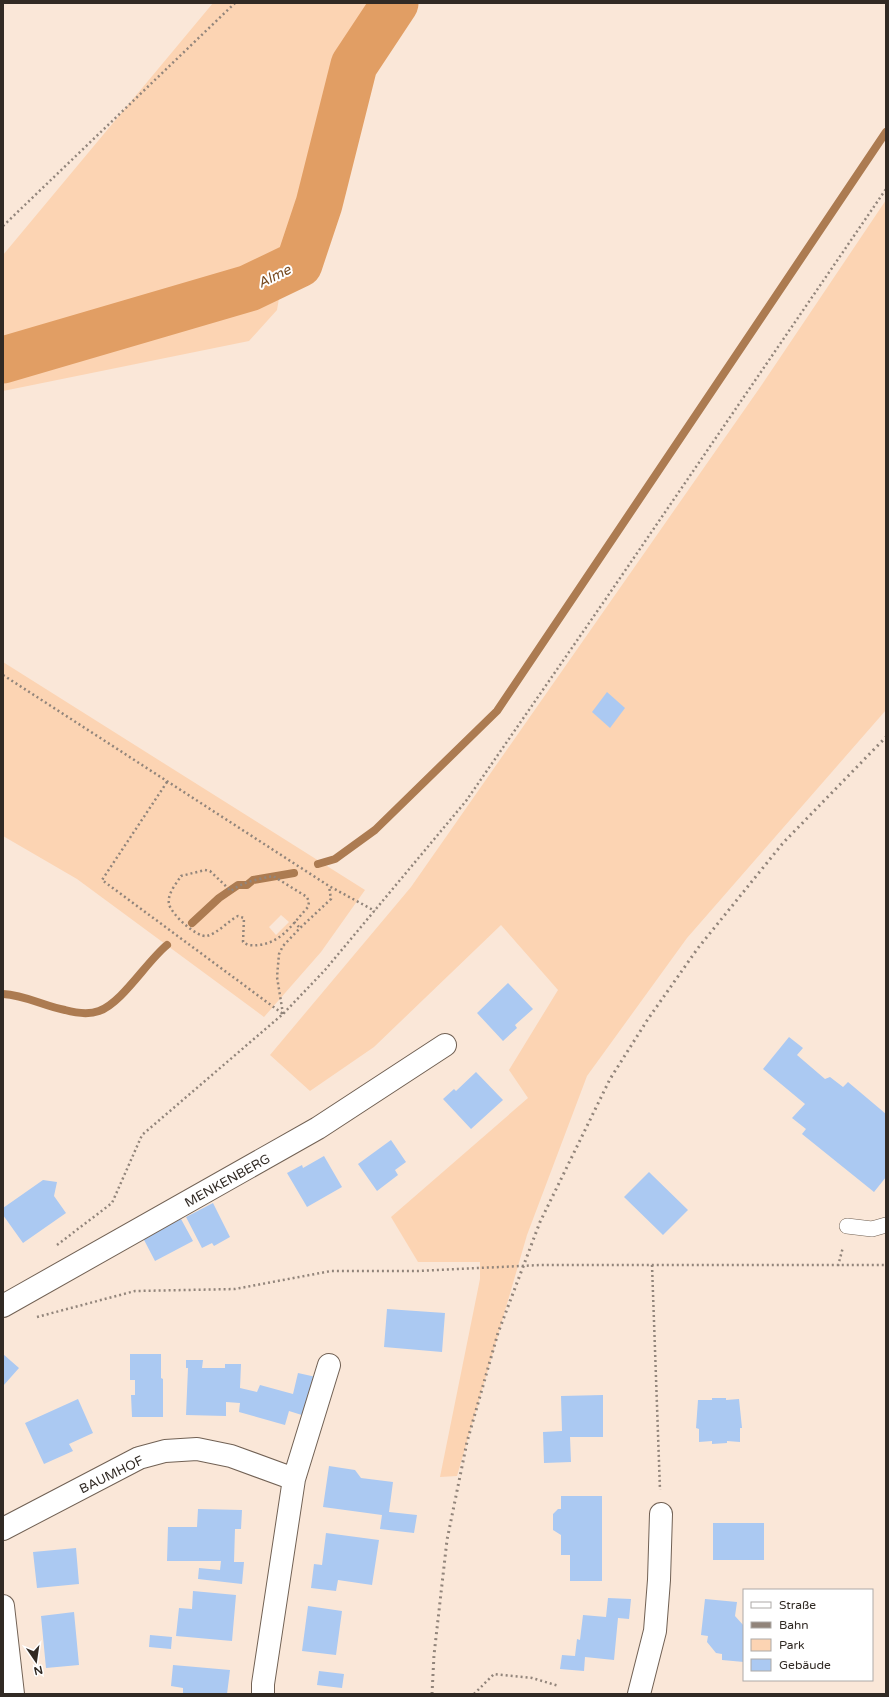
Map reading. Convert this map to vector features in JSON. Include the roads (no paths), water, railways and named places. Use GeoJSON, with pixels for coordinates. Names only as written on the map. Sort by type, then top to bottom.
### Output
{"type":"FeatureCollection","features":[{"type":"Feature","properties":{"kind":"street","name":"MENKENBERG"},"geometry":{"type":"LineString","coordinates":[[3,1306],[318,1128],[445,1045]]}},
{"type":"Feature","properties":{"kind":"street"},"geometry":{"type":"LineString","coordinates":[[263,1694],[263,1684],[294,1479],[329,1365]]}},
{"type":"Feature","properties":{"kind":"street","name":"BAUMHOF"},"geometry":{"type":"LineString","coordinates":[[3,1529],[139,1458],[165,1451],[197,1449],[231,1456],[294,1479]]}},
{"type":"Feature","properties":{"kind":"street"},"geometry":{"type":"LineString","coordinates":[[639,1694],[655,1631],[659,1580],[661,1514]]}},
{"type":"Feature","properties":{"kind":"street"},"geometry":{"type":"LineString","coordinates":[[3,1606],[13,1694]]}},
{"type":"Feature","properties":{"kind":"lane"},"geometry":{"type":"LineString","coordinates":[[847,1226],[872,1230],[886,1225]]}},
{"type":"Feature","properties":{"kind":"waterway","name":"Alme"},"geometry":{"type":"LineString","coordinates":[[3,360],[249,288],[299,264],[319,204],[354,65],[395,3]]}},
{"type":"Feature","properties":{"kind":"waterway"},"geometry":{"type":"LineString","coordinates":[[318,864],[335,859],[375,830],[497,711],[886,132]]}},
{"type":"Feature","properties":{"kind":"waterway"},"geometry":{"type":"LineString","coordinates":[[192,923],[219,898],[238,885],[247,885],[253,880],[294,873]]}},
{"type":"Feature","properties":{"kind":"waterway"},"geometry":{"type":"LineString","coordinates":[[3,994],[19,996],[73,1012],[86,1013],[99,1011],[108,1007],[117,1000],[159,952],[167,945]]}},
{"type":"Feature","properties":{"kind":"railway"},"geometry":{"type":"LineString","coordinates":[[432,1694],[434,1655],[447,1540],[467,1442],[498,1333],[540,1222],[610,1079],[648,1019],[698,948],[783,843],[886,737]]}}]}
